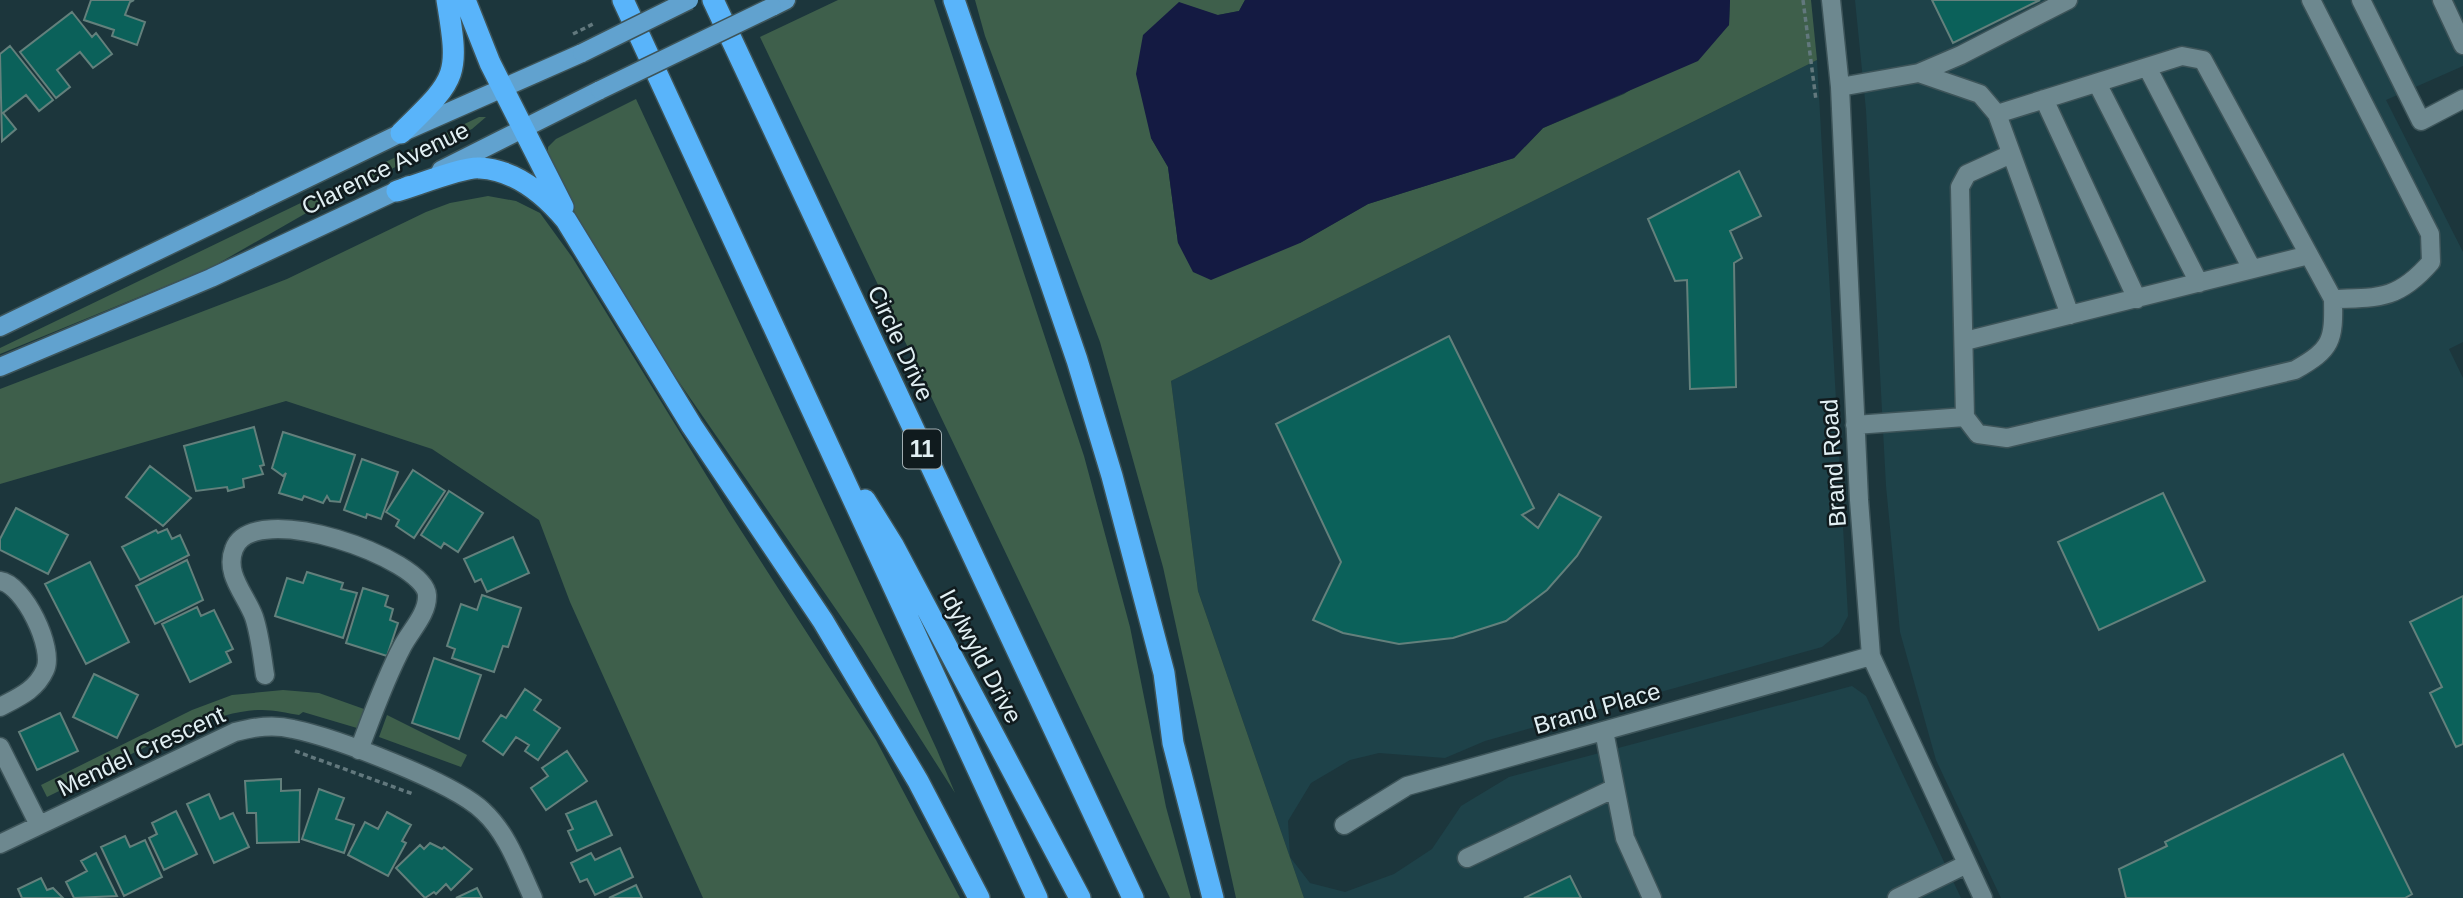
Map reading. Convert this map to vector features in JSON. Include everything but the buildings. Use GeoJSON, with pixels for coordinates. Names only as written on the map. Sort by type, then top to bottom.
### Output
{"type":"FeatureCollection","features":[{"type":"Feature","properties":{"kind":"highway"},"geometry":{"type":"LineString","coordinates":[[401,133],[443,92],[453,69],[455,50],[447,0]]}},
{"type":"Feature","properties":{"kind":"highway"},"geometry":{"type":"LineString","coordinates":[[465,0],[522,129],[612,298]]}},
{"type":"Feature","properties":{"kind":"highway"},"geometry":{"type":"LineString","coordinates":[[623,0],[829,442],[876,555],[1037,898]]}},
{"type":"Feature","properties":{"kind":"highway","name":"Circle Drive"},"geometry":{"type":"LineString","coordinates":[[713,0],[1133,898]]}},
{"type":"Feature","properties":{"kind":"highway"},"geometry":{"type":"LineString","coordinates":[[956,1],[1077,360],[1112,476],[1164,673],[1173,743],[1213,898]]}},
{"type":"Feature","properties":{"kind":"highway"},"geometry":{"type":"LineString","coordinates":[[397,191],[479,167],[516,179],[545,196],[566,220],[692,426],[823,621],[918,781],[979,898]]}},
{"type":"Feature","properties":{"kind":"highway","name":"Idylwyld Drive"},"geometry":{"type":"LineString","coordinates":[[829,442],[893,545],[1080,898]]}},
{"type":"Feature","properties":{"kind":"main road","name":"Clarence Avenue"},"geometry":{"type":"LineString","coordinates":[[0,327],[401,133],[582,53],[689,0]]}},
{"type":"Feature","properties":{"kind":"main road","name":"Clarence Avenue"},"geometry":{"type":"LineString","coordinates":[[0,367],[211,278],[397,191],[779,3]]}},
{"type":"Feature","properties":{"kind":"street","name":"Brand Road"},"geometry":{"type":"LineString","coordinates":[[1831,0],[1840,87],[1855,425],[1871,656],[1983,898]]}},
{"type":"Feature","properties":{"kind":"street"},"geometry":{"type":"LineString","coordinates":[[1840,87],[1919,73],[2068,0]]}},
{"type":"Feature","properties":{"kind":"street"},"geometry":{"type":"LineString","coordinates":[[2311,0],[2430,234],[2431,262],[2411,286],[2373,298],[2333,299]]}},
{"type":"Feature","properties":{"kind":"street"},"geometry":{"type":"LineString","coordinates":[[2361,0],[2421,121],[2463,99]]}},
{"type":"Feature","properties":{"kind":"street"},"geometry":{"type":"LineString","coordinates":[[2442,0],[2463,45]]}},
{"type":"Feature","properties":{"kind":"street"},"geometry":{"type":"LineString","coordinates":[[1997,114],[2182,56],[2203,60],[2333,299],[2334,334],[2318,357],[2295,370],[2007,438],[1979,434],[1965,417],[1960,187],[1967,174],[2011,153]]}},
{"type":"Feature","properties":{"kind":"street"},"geometry":{"type":"LineString","coordinates":[[2147,67],[2252,269]]}},
{"type":"Feature","properties":{"kind":"street"},"geometry":{"type":"LineString","coordinates":[[1919,73],[1980,94],[1997,114],[2070,315]]}},
{"type":"Feature","properties":{"kind":"street"},"geometry":{"type":"LineString","coordinates":[[2097,83],[2199,283]]}},
{"type":"Feature","properties":{"kind":"street"},"geometry":{"type":"LineString","coordinates":[[2044,99],[2137,299]]}},
{"type":"Feature","properties":{"kind":"street"},"geometry":{"type":"LineString","coordinates":[[1965,341],[2309,255]]}},
{"type":"Feature","properties":{"kind":"street"},"geometry":{"type":"LineString","coordinates":[[1855,425],[1965,417]]}},
{"type":"Feature","properties":{"kind":"street"},"geometry":{"type":"LineString","coordinates":[[265,675],[254,618],[231,572],[234,548],[247,533],[280,527],[326,535],[377,554],[420,580],[427,592],[426,606],[401,648],[359,750]]}},
{"type":"Feature","properties":{"kind":"street"},"geometry":{"type":"LineString","coordinates":[[0,581],[23,594],[47,648],[47,667],[35,688],[0,707]]}},
{"type":"Feature","properties":{"kind":"street","name":"Brand Place"},"geometry":{"type":"LineString","coordinates":[[1344,825],[1407,786],[1871,656]]}},
{"type":"Feature","properties":{"kind":"street","name":"Mendel Crescent"},"geometry":{"type":"LineString","coordinates":[[0,844],[235,732],[263,726],[292,728],[359,750],[441,786],[483,810],[501,832],[533,898]]}},
{"type":"Feature","properties":{"kind":"street"},"geometry":{"type":"LineString","coordinates":[[1604,731],[1625,838],[1652,898]]}},
{"type":"Feature","properties":{"kind":"street"},"geometry":{"type":"LineString","coordinates":[[0,747],[39,825]]}},
{"type":"Feature","properties":{"kind":"street"},"geometry":{"type":"LineString","coordinates":[[1468,858],[1615,788]]}},
{"type":"Feature","properties":{"kind":"street"},"geometry":{"type":"LineString","coordinates":[[1897,898],[1967,864]]}},
{"type":"Feature","properties":{"kind":"path"},"geometry":{"type":"LineString","coordinates":[[1803,0],[1816,100]]}},
{"type":"Feature","properties":{"kind":"path"},"geometry":{"type":"LineString","coordinates":[[288,748],[423,798]]}},
{"type":"Feature","properties":{"kind":"shaded area"},"geometry":{"type":"Polygon","coordinates":[[[1855,0],[2463,0],[2463,66],[2386,100],[2463,252],[2463,342],[2449,349],[2463,378],[2463,898],[2001,898],[1936,760],[1900,632],[1886,486],[1866,110],[1855,0]]]}},
{"type":"Feature","properties":{"kind":"shaded area"},"geometry":{"type":"Polygon","coordinates":[[[1817,60],[1848,616],[1839,633],[1822,647],[1485,741],[1445,758],[1379,753],[1350,760],[1311,783],[1288,821],[1290,857],[1310,883],[1345,892],[1394,874],[1432,849],[1461,806],[1509,777],[1852,686],[1866,696],[1961,898],[1304,898],[1198,591],[1171,381],[1817,60]]]}},
{"type":"Feature","properties":{"kind":"green space"},"geometry":{"type":"Polygon","coordinates":[[[838,0],[934,0],[1084,456],[1130,627],[1166,807],[1191,898],[1170,898],[760,37],[838,0]]]}},
{"type":"Feature","properties":{"kind":"green space"},"geometry":{"type":"Polygon","coordinates":[[[975,0],[1245,0],[1239,11],[1218,15],[1151,138],[1168,167],[1178,243],[1300,243],[1368,204],[1514,158],[1543,128],[1624,94],[1729,25],[1730,0],[1811,0],[1817,60],[1171,381],[1198,591],[1304,898],[1236,898],[1163,567],[1100,342],[985,36],[975,0]]]}},
{"type":"Feature","properties":{"kind":"green space"},"geometry":{"type":"Polygon","coordinates":[[[636,99],[955,793],[862,647],[632,314],[548,165],[548,147],[556,139],[636,99]]]}},
{"type":"Feature","properties":{"kind":"green space"},"geometry":{"type":"Polygon","coordinates":[[[479,117],[486,117],[472,129],[329,200],[212,267],[0,354],[0,348],[479,117]]]}},
{"type":"Feature","properties":{"kind":"green space"},"geometry":{"type":"Polygon","coordinates":[[[488,196],[516,201],[540,213],[572,257],[729,512],[876,740],[960,898],[703,898],[570,602],[539,520],[432,449],[286,401],[0,484],[0,389],[287,279],[426,212],[450,203],[488,196]]]}},
{"type":"Feature","properties":{"kind":"green space"},"geometry":{"type":"Polygon","coordinates":[[[283,690],[319,693],[364,709],[357,728],[303,712],[299,715],[267,710],[239,712],[183,730],[47,797],[41,785],[192,710],[232,695],[283,690]]]}},
{"type":"Feature","properties":{"kind":"green space"},"geometry":{"type":"Polygon","coordinates":[[[387,715],[467,755],[461,767],[379,737],[387,715]]]}},
{"type":"Feature","properties":{"kind":"water"},"geometry":{"type":"Polygon","coordinates":[[[1245,0],[1730,0],[1729,25],[1698,61],[1543,128],[1514,158],[1368,204],[1300,243],[1211,280],[1193,272],[1178,243],[1168,167],[1151,138],[1136,74],[1143,35],[1179,2],[1218,15],[1239,11],[1245,0]]]}}]}
